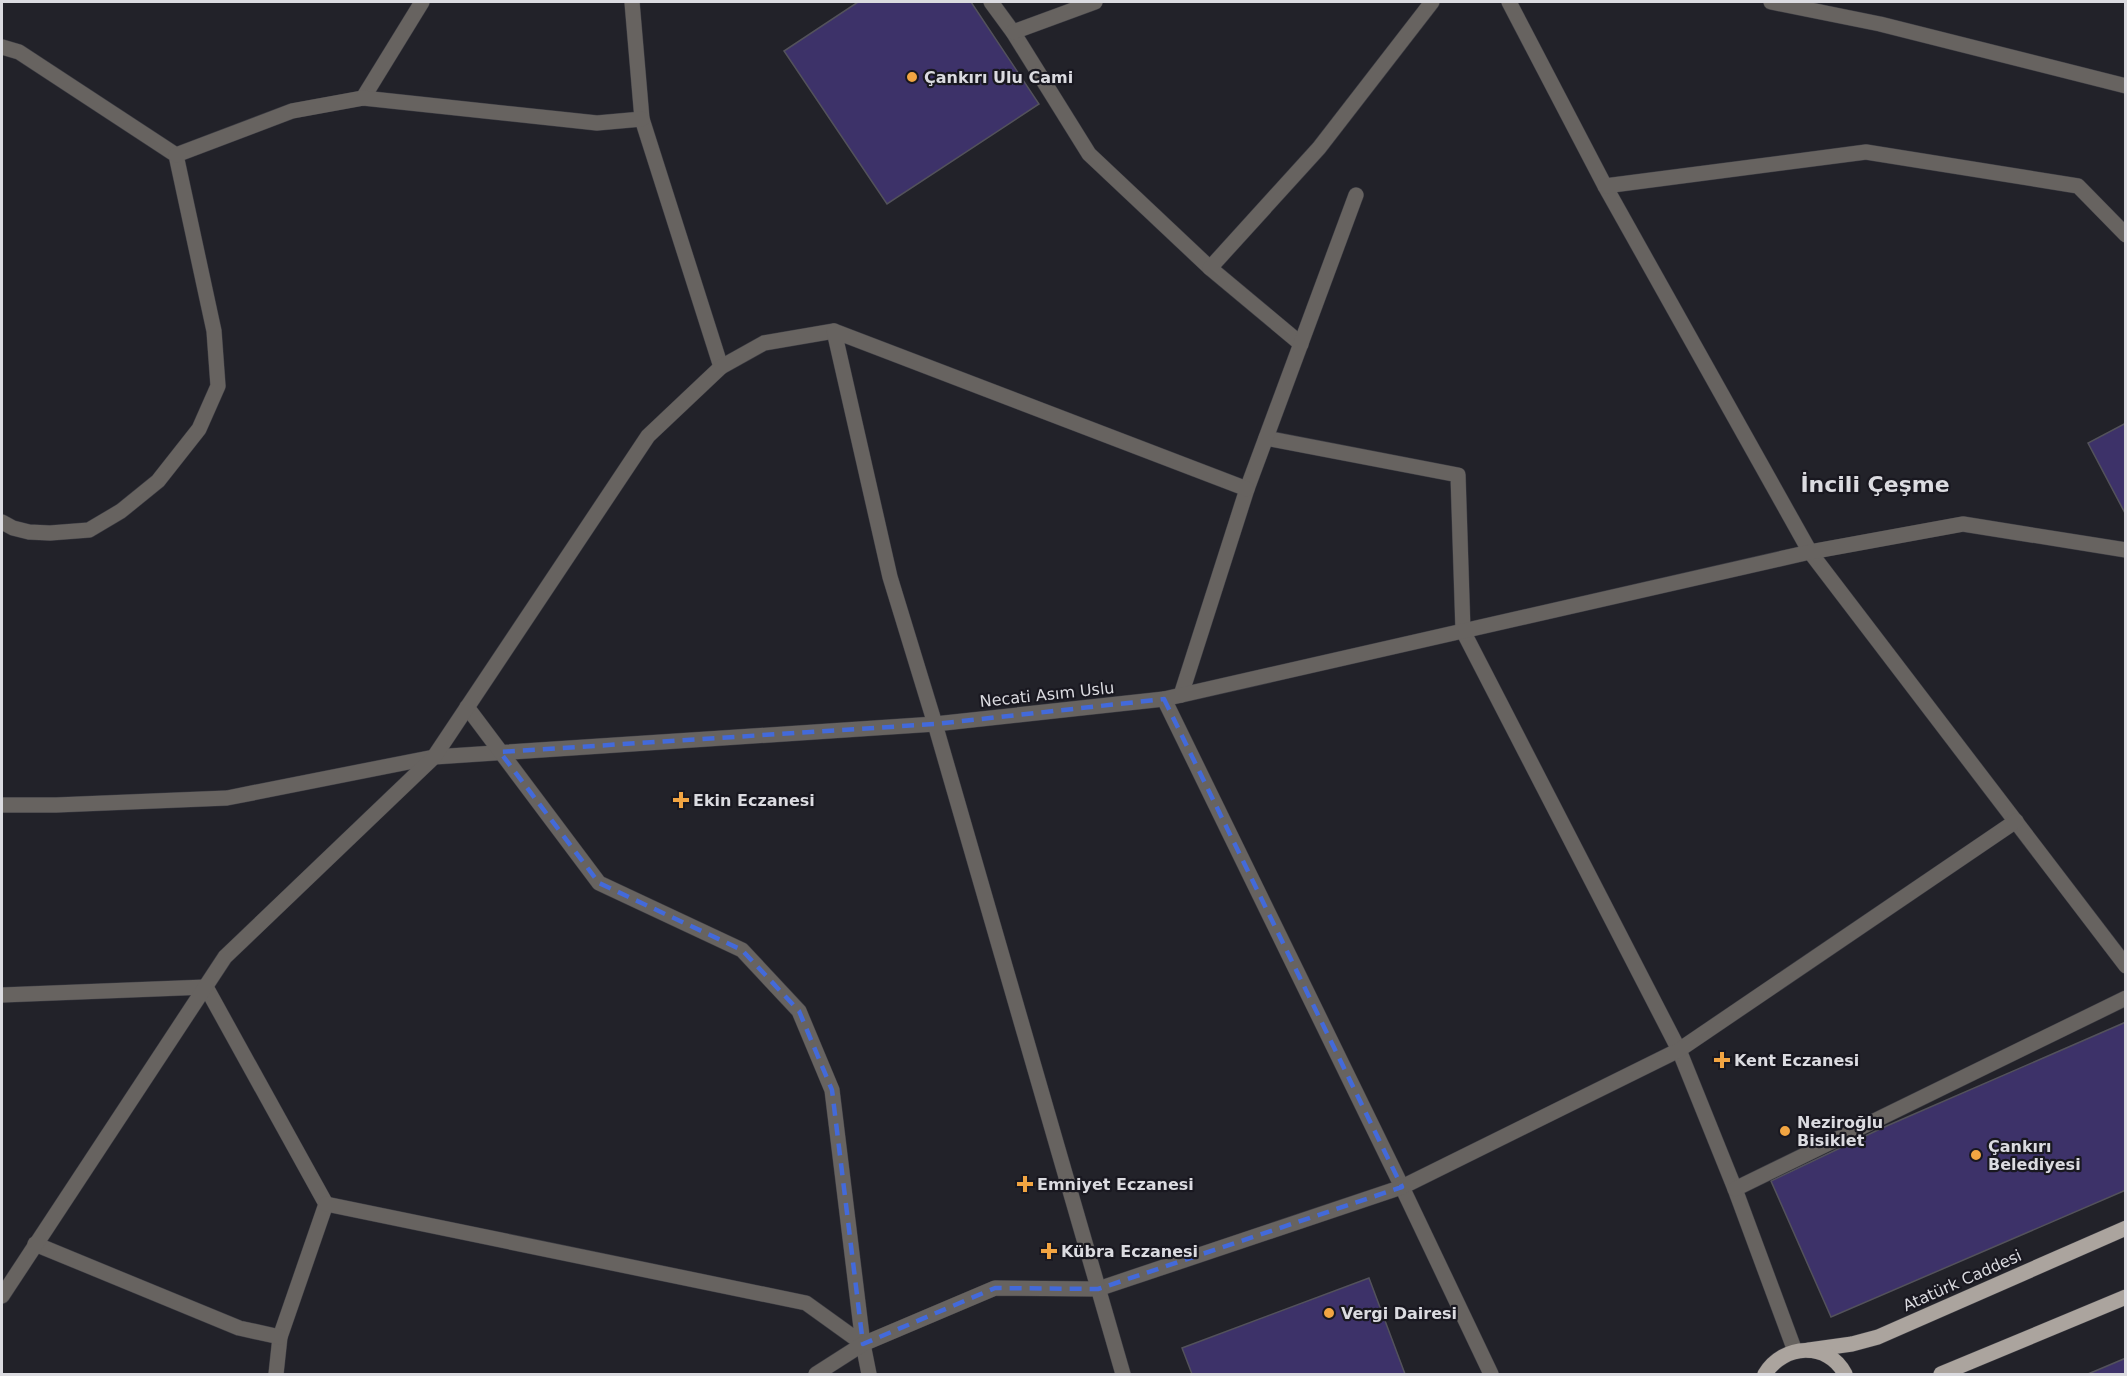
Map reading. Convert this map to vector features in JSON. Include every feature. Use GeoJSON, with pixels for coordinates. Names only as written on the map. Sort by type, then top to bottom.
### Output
{"type":"FeatureCollection","features":[{"type":"Feature","properties":{"kind":"main road","name":"Atatürk Caddesi"},"geometry":{"type":"LineString","coordinates":[[1750,1374],[1795,1352],[1852,1344],[1878,1337],[2126,1228]]}},
{"type":"Feature","properties":{"kind":"main road"},"geometry":{"type":"LineString","coordinates":[[1941,1374],[2126,1297]]}},
{"type":"Feature","properties":{"kind":"main road"},"geometry":{"type":"LineString","coordinates":[[1765,1374],[1795,1352],[1822,1353],[1833,1359],[1845,1374]]}},
{"type":"Feature","properties":{"kind":"street"},"geometry":{"type":"LineString","coordinates":[[363,98],[422,2]]}},
{"type":"Feature","properties":{"kind":"street"},"geometry":{"type":"LineString","coordinates":[[632,2],[642,119],[721,367]]}},
{"type":"Feature","properties":{"kind":"street"},"geometry":{"type":"LineString","coordinates":[[991,2],[1089,154],[1210,268],[1301,344]]}},
{"type":"Feature","properties":{"kind":"street"},"geometry":{"type":"LineString","coordinates":[[1012,32],[1095,2]]}},
{"type":"Feature","properties":{"kind":"street"},"geometry":{"type":"LineString","coordinates":[[1210,268],[1319,148],[1432,2]]}},
{"type":"Feature","properties":{"kind":"street"},"geometry":{"type":"LineString","coordinates":[[1509,2],[1605,186],[1810,552],[2126,966]]}},
{"type":"Feature","properties":{"kind":"street"},"geometry":{"type":"LineString","coordinates":[[1772,2],[1880,24],[2126,86]]}},
{"type":"Feature","properties":{"kind":"street"},"geometry":{"type":"LineString","coordinates":[[2,47],[19,52],[176,155],[214,331],[218,386],[199,429],[158,481],[121,511],[89,530],[29,532],[13,528],[2,522]]}},
{"type":"Feature","properties":{"kind":"street"},"geometry":{"type":"LineString","coordinates":[[176,155],[292,111],[363,98],[597,123],[642,119]]}},
{"type":"Feature","properties":{"kind":"street"},"geometry":{"type":"LineString","coordinates":[[1605,186],[1866,152],[2078,186],[2126,235]]}},
{"type":"Feature","properties":{"kind":"street"},"geometry":{"type":"LineString","coordinates":[[1181,695],[1246,489],[1356,195]]}},
{"type":"Feature","properties":{"kind":"street"},"geometry":{"type":"LineString","coordinates":[[834,331],[890,577],[935,724],[1123,1374]]}},
{"type":"Feature","properties":{"kind":"street"},"geometry":{"type":"LineString","coordinates":[[2,1296],[225,957],[434,757],[648,436],[721,367],[764,343],[834,331],[1246,489]]}},
{"type":"Feature","properties":{"kind":"street"},"geometry":{"type":"LineString","coordinates":[[1266,438],[1458,475],[1463,631],[1678,1050],[1734,1189],[1795,1352]]}},
{"type":"Feature","properties":{"kind":"street","name":"Necati Asım Uslu"},"geometry":{"type":"LineString","coordinates":[[2,805],[227,798],[434,757],[935,724],[1164,699],[1810,552],[1964,524],[2126,550]]}},
{"type":"Feature","properties":{"kind":"street"},"geometry":{"type":"LineString","coordinates":[[1164,699],[1491,1374]]}},
{"type":"Feature","properties":{"kind":"street"},"geometry":{"type":"LineString","coordinates":[[467,707],[599,883],[742,950],[800,1011],[832,1090],[863,1344],[869,1374]]}},
{"type":"Feature","properties":{"kind":"street"},"geometry":{"type":"LineString","coordinates":[[816,1374],[863,1344],[995,1288],[1098,1289],[1402,1187],[1678,1050],[2016,820]]}},
{"type":"Feature","properties":{"kind":"street"},"geometry":{"type":"LineString","coordinates":[[2,995],[206,987]]}},
{"type":"Feature","properties":{"kind":"street"},"geometry":{"type":"LineString","coordinates":[[206,987],[326,1204],[280,1337],[276,1374]]}},
{"type":"Feature","properties":{"kind":"street"},"geometry":{"type":"LineString","coordinates":[[1734,1189],[2126,998]]}},
{"type":"Feature","properties":{"kind":"street"},"geometry":{"type":"LineString","coordinates":[[326,1204],[806,1303],[863,1344]]}},
{"type":"Feature","properties":{"kind":"street"},"geometry":{"type":"LineString","coordinates":[[35,1244],[239,1328],[280,1337]]}},
{"type":"Feature","properties":{"kind":"highlighted area"},"geometry":{"type":"Polygon","coordinates":[[[1164,699],[1402,1187],[1098,1289],[995,1288],[863,1344],[832,1090],[799,1011],[742,950],[599,883],[500,752],[935,724],[1164,699]]]}},
{"type":"Feature","properties":{"kind":"building","name":"Çankırı Ulu Cami"},"geometry":{"type":"Polygon","coordinates":[[[858,2],[971,2],[1039,104],[887,204],[784,51],[858,2]]]}},
{"type":"Feature","properties":{"kind":"building"},"geometry":{"type":"Polygon","coordinates":[[[2126,423],[2126,515],[2088,443],[2126,423]]]}},
{"type":"Feature","properties":{"kind":"building","name":"Çankırı Belediyesi"},"geometry":{"type":"Polygon","coordinates":[[[2126,1022],[2126,1190],[1831,1317],[1771,1181],[1882,1128],[2126,1022]]]}},
{"type":"Feature","properties":{"kind":"building","name":"Vergi Dairesi"},"geometry":{"type":"Polygon","coordinates":[[[1369,1278],[1405,1374],[1192,1374],[1182,1348],[1369,1278]]]}},
{"type":"Feature","properties":{"kind":"building"},"geometry":{"type":"Polygon","coordinates":[[[2126,1358],[2126,1374],[2088,1374],[2126,1358]]]}},
{"type":"Feature","properties":{"kind":"place","name":"Çankırı Ulu Cami"},"geometry":{"type":"Point","coordinates":[912,77]}},
{"type":"Feature","properties":{"kind":"place","name":"Ekin Eczanesi"},"geometry":{"type":"Point","coordinates":[681,800]}},
{"type":"Feature","properties":{"kind":"place","name":"Kent Eczanesi"},"geometry":{"type":"Point","coordinates":[1722,1060]}},
{"type":"Feature","properties":{"kind":"place","name":"Neziroğlu Bisiklet"},"geometry":{"type":"Point","coordinates":[1785,1131]}},
{"type":"Feature","properties":{"kind":"place","name":"Çankırı Belediyesi"},"geometry":{"type":"Point","coordinates":[1976,1155]}},
{"type":"Feature","properties":{"kind":"place","name":"Emniyet Eczanesi"},"geometry":{"type":"Point","coordinates":[1025,1184]}},
{"type":"Feature","properties":{"kind":"place","name":"Kübra Eczanesi"},"geometry":{"type":"Point","coordinates":[1049,1251]}},
{"type":"Feature","properties":{"kind":"place","name":"Vergi Dairesi"},"geometry":{"type":"Point","coordinates":[1329,1313]}},
{"type":"Feature","properties":{"kind":"district","name":"İncili Çeşme"},"geometry":{"type":"Point","coordinates":[1875,484]}}]}
